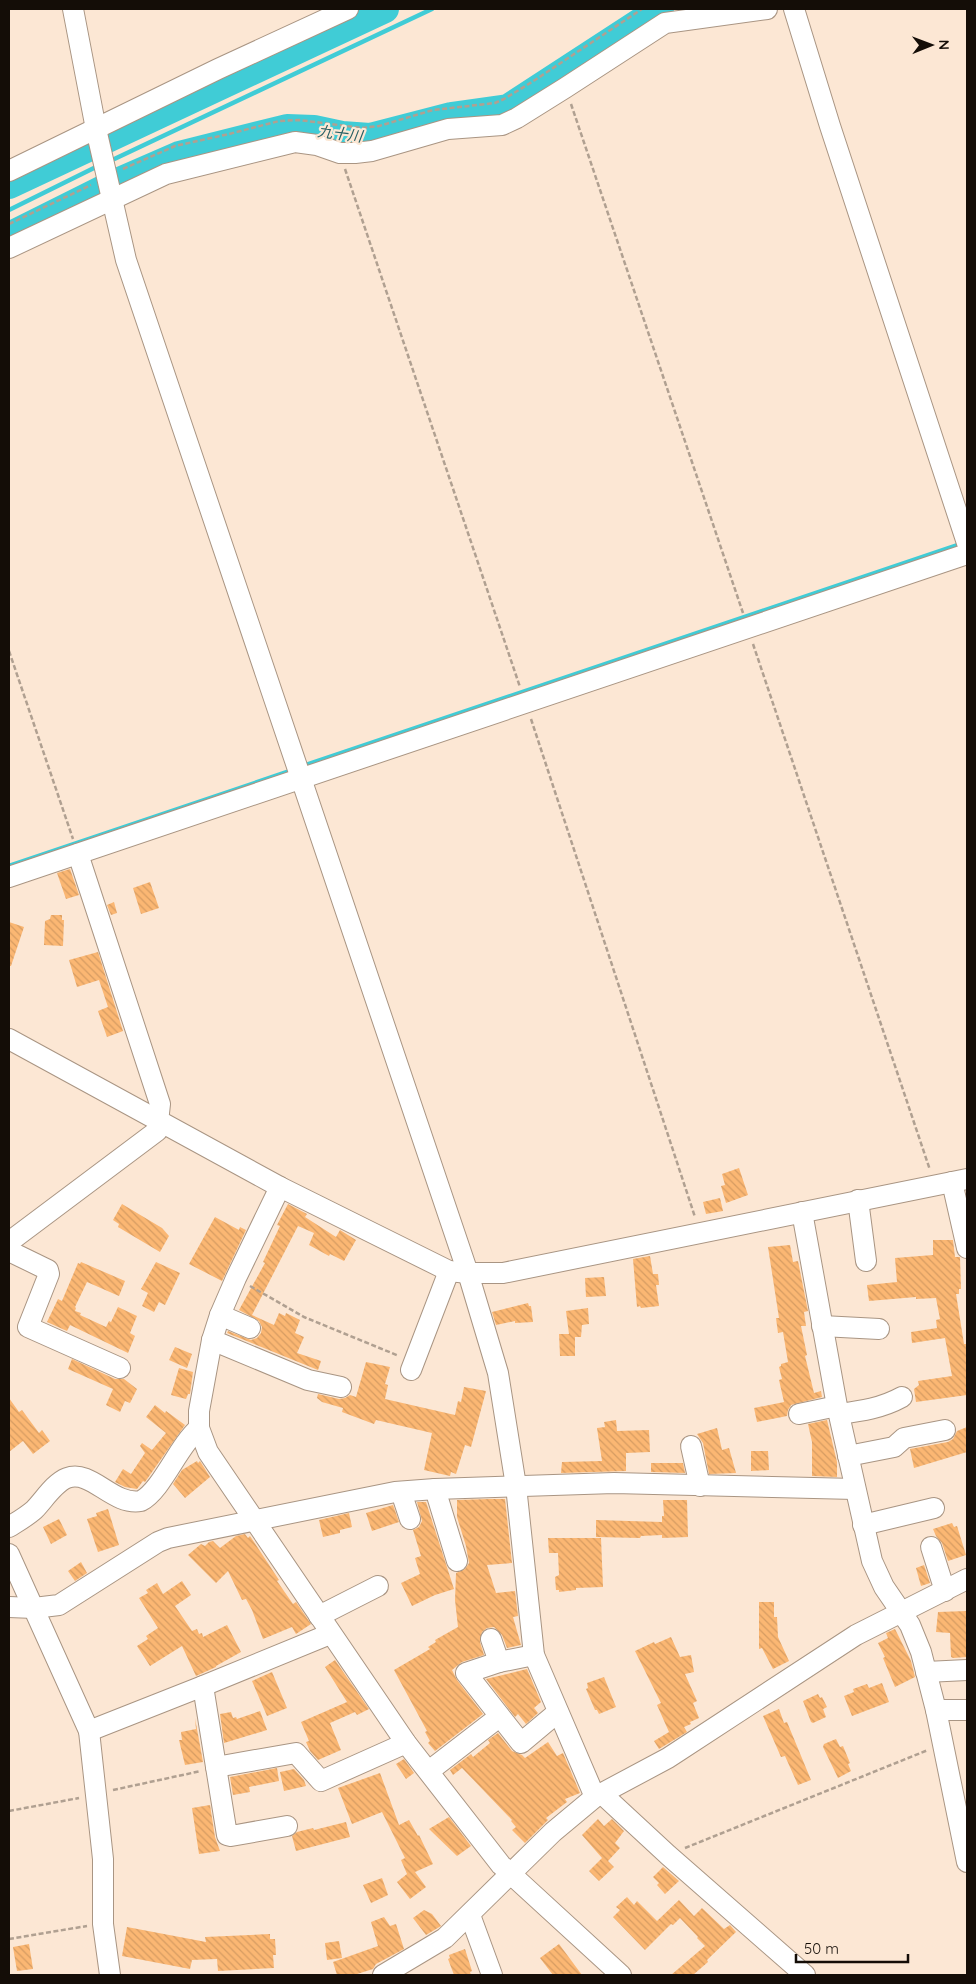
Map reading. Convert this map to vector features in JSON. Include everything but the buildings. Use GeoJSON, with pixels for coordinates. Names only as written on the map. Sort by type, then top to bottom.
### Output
{"type":"FeatureCollection","features":[{"type":"Feature","properties":{"kind":"street"},"geometry":{"type":"LineString","coordinates":[[73,9],[96,129],[114,200],[126,260],[302,779],[458,1272],[498,1374],[516,1486],[534,1655],[558,1712],[598,1795],[805,1975]]}},
{"type":"Feature","properties":{"kind":"street"},"geometry":{"type":"LineString","coordinates":[[9,171],[218,69],[348,9]]}},
{"type":"Feature","properties":{"kind":"street"},"geometry":{"type":"LineString","coordinates":[[9,248],[166,174],[294,142],[317,145],[340,154],[355,153],[372,151],[448,129],[502,125],[566,88],[665,23],[767,9]]}},
{"type":"Feature","properties":{"kind":"street"},"geometry":{"type":"LineString","coordinates":[[794,9],[830,126],[967,543]]}},
{"type":"Feature","properties":{"kind":"street"},"geometry":{"type":"LineString","coordinates":[[9,877],[967,554]]}},
{"type":"Feature","properties":{"kind":"street"},"geometry":{"type":"LineString","coordinates":[[9,1242],[157,1131],[159,1121],[160,1104],[78,854]]}},
{"type":"Feature","properties":{"kind":"street"},"geometry":{"type":"LineString","coordinates":[[9,1039],[280,1187],[458,1272],[503,1273],[960,1180],[967,1248]]}},
{"type":"Feature","properties":{"kind":"street"},"geometry":{"type":"LineString","coordinates":[[280,1187],[236,1278],[220,1315],[212,1340],[199,1411],[198,1428],[208,1452],[256,1520],[330,1634],[406,1743],[510,1874],[621,1975]]}},
{"type":"Feature","properties":{"kind":"street"},"geometry":{"type":"LineString","coordinates":[[858,1200],[866,1260]]}},
{"type":"Feature","properties":{"kind":"street"},"geometry":{"type":"LineString","coordinates":[[802,1212],[838,1410],[872,1561],[884,1587],[910,1626],[917,1643],[936,1710],[967,1862]]}},
{"type":"Feature","properties":{"kind":"street"},"geometry":{"type":"LineString","coordinates":[[9,1251],[48,1270],[49,1274],[28,1328],[120,1368]]}},
{"type":"Feature","properties":{"kind":"street"},"geometry":{"type":"LineString","coordinates":[[412,1365],[458,1272]]}},
{"type":"Feature","properties":{"kind":"street"},"geometry":{"type":"LineString","coordinates":[[220,1315],[250,1328]]}},
{"type":"Feature","properties":{"kind":"street"},"geometry":{"type":"LineString","coordinates":[[822,1326],[879,1329]]}},
{"type":"Feature","properties":{"kind":"street"},"geometry":{"type":"LineString","coordinates":[[212,1340],[308,1380],[340,1387]]}},
{"type":"Feature","properties":{"kind":"street"},"geometry":{"type":"LineString","coordinates":[[799,1414],[838,1410],[872,1410],[902,1397]]}},
{"type":"Feature","properties":{"kind":"street"},"geometry":{"type":"LineString","coordinates":[[9,1527],[34,1510],[65,1478],[74,1476],[92,1481],[122,1500],[141,1501],[153,1490],[188,1436],[198,1428]]}},
{"type":"Feature","properties":{"kind":"street"},"geometry":{"type":"LineString","coordinates":[[848,1456],[894,1447],[904,1438],[946,1430]]}},
{"type":"Feature","properties":{"kind":"street"},"geometry":{"type":"LineString","coordinates":[[691,1446],[700,1486]]}},
{"type":"Feature","properties":{"kind":"street"},"geometry":{"type":"LineString","coordinates":[[9,1607],[34,1608],[59,1605],[158,1542],[168,1538],[401,1492],[435,1489],[614,1483],[855,1489]]}},
{"type":"Feature","properties":{"kind":"street"},"geometry":{"type":"LineString","coordinates":[[435,1489],[457,1561]]}},
{"type":"Feature","properties":{"kind":"street"},"geometry":{"type":"LineString","coordinates":[[401,1492],[410,1519]]}},
{"type":"Feature","properties":{"kind":"street"},"geometry":{"type":"LineString","coordinates":[[863,1525],[934,1508]]}},
{"type":"Feature","properties":{"kind":"street"},"geometry":{"type":"LineString","coordinates":[[931,1547],[945,1591]]}},
{"type":"Feature","properties":{"kind":"street"},"geometry":{"type":"LineString","coordinates":[[9,1554],[89,1731],[103,1859],[103,1924],[110,1975]]}},
{"type":"Feature","properties":{"kind":"street"},"geometry":{"type":"LineString","coordinates":[[383,1975],[439,1942],[470,1915],[553,1832],[598,1795],[668,1758],[856,1635],[967,1579]]}},
{"type":"Feature","properties":{"kind":"street"},"geometry":{"type":"LineString","coordinates":[[319,1616],[378,1586]]}},
{"type":"Feature","properties":{"kind":"street"},"geometry":{"type":"LineString","coordinates":[[89,1731],[330,1634]]}},
{"type":"Feature","properties":{"kind":"street"},"geometry":{"type":"LineString","coordinates":[[491,1639],[498,1662]]}},
{"type":"Feature","properties":{"kind":"street"},"geometry":{"type":"LineString","coordinates":[[534,1655],[498,1662],[466,1673],[521,1743],[558,1712]]}},
{"type":"Feature","properties":{"kind":"street"},"geometry":{"type":"LineString","coordinates":[[926,1672],[967,1670]]}},
{"type":"Feature","properties":{"kind":"street"},"geometry":{"type":"LineString","coordinates":[[203,1686],[227,1835],[232,1836],[287,1826]]}},
{"type":"Feature","properties":{"kind":"street"},"geometry":{"type":"LineString","coordinates":[[936,1710],[967,1710]]}},
{"type":"Feature","properties":{"kind":"street"},"geometry":{"type":"LineString","coordinates":[[429,1771],[499,1717]]}},
{"type":"Feature","properties":{"kind":"street"},"geometry":{"type":"LineString","coordinates":[[216,1768],[296,1753],[321,1781],[406,1743]]}},
{"type":"Feature","properties":{"kind":"street"},"geometry":{"type":"LineString","coordinates":[[470,1915],[492,1975]]}},
{"type":"Feature","properties":{"kind":"path"},"geometry":{"type":"LineString","coordinates":[[9,224],[175,146],[279,120],[299,120],[362,128],[379,126],[433,110],[495,102],[504,99],[642,9]]}},
{"type":"Feature","properties":{"kind":"path"},"geometry":{"type":"LineString","coordinates":[[9,651],[78,854]]}},
{"type":"Feature","properties":{"kind":"path"},"geometry":{"type":"LineString","coordinates":[[236,1278],[304,1317],[412,1365]]}},
{"type":"Feature","properties":{"kind":"path"},"geometry":{"type":"LineString","coordinates":[[668,1855],[942,1744]]}},
{"type":"Feature","properties":{"kind":"path"},"geometry":{"type":"LineString","coordinates":[[9,1811],[216,1768]]}},
{"type":"Feature","properties":{"kind":"path"},"geometry":{"type":"LineString","coordinates":[[9,1939],[103,1924]]}},
{"type":"Feature","properties":{"kind":"waterway"},"geometry":{"type":"LineString","coordinates":[[9,185],[385,9]]}},
{"type":"Feature","properties":{"kind":"waterway"},"geometry":{"type":"LineString","coordinates":[[108,162],[432,9]]}},
{"type":"Feature","properties":{"kind":"waterway","name":"九十川"},"geometry":{"type":"LineString","coordinates":[[9,236],[117,182],[179,155],[287,128],[314,129],[342,135],[370,137],[451,116],[508,108],[660,9]]}},
{"type":"Feature","properties":{"kind":"waterway"},"geometry":{"type":"LineString","coordinates":[[9,210],[98,166]]}},
{"type":"Feature","properties":{"kind":"waterway"},"geometry":{"type":"LineString","coordinates":[[303,766],[961,544]]}},
{"type":"Feature","properties":{"kind":"waterway"},"geometry":{"type":"LineString","coordinates":[[9,866],[293,770]]}}]}
